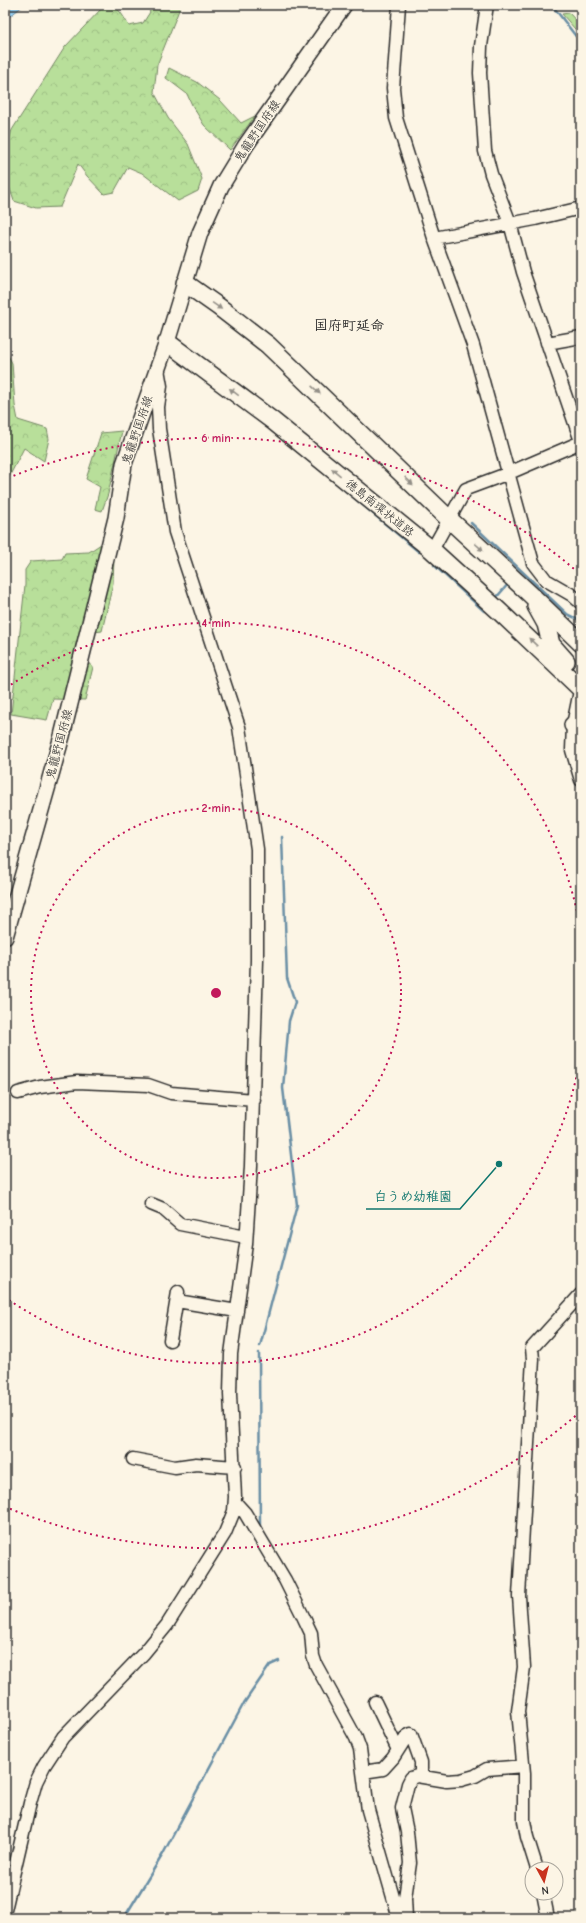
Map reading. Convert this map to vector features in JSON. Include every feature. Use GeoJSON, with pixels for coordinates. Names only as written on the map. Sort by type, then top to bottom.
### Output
{"type":"FeatureCollection","features":[{"type":"Feature","properties":{"kind":"highway"},"geometry":{"type":"LineString","coordinates":[[185,283],[219,307],[268,346],[339,412],[450,520],[530,594],[574,629],[581,643]]}},
{"type":"Feature","properties":{"kind":"highway","name":"徳島南環状道路"},"geometry":{"type":"LineString","coordinates":[[167,342],[273,420],[432,550],[500,611],[581,688]]}},
{"type":"Feature","properties":{"kind":"highway"},"geometry":{"type":"LineString","coordinates":[[530,594],[546,624],[551,644],[570,666],[581,688]]}},
{"type":"Feature","properties":{"kind":"main road","name":"鬼籠野国府線"},"geometry":{"type":"LineString","coordinates":[[5,937],[69,706],[116,518],[124,464],[167,342],[200,233],[221,186],[246,145],[344,5]]}},
{"type":"Feature","properties":{"kind":"street"},"geometry":{"type":"LineString","coordinates":[[399,5],[394,107],[399,131],[434,238],[473,345],[533,563],[546,580],[572,595],[581,603]]}},
{"type":"Feature","properties":{"kind":"street"},"geometry":{"type":"LineString","coordinates":[[432,550],[466,489],[509,473],[581,442],[546,343],[523,272],[510,223],[491,174],[485,151],[480,73],[481,46],[487,5]]}},
{"type":"Feature","properties":{"kind":"street"},"geometry":{"type":"LineString","coordinates":[[434,238],[581,208]]}},
{"type":"Feature","properties":{"kind":"street"},"geometry":{"type":"LineString","coordinates":[[546,343],[581,337]]}},
{"type":"Feature","properties":{"kind":"street"},"geometry":{"type":"LineString","coordinates":[[5,1910],[30,1803],[36,1782],[44,1766],[63,1737],[144,1653],[167,1626],[225,1533],[234,1511],[235,1502],[235,1467],[230,1394],[231,1354],[246,1237],[254,1100],[258,907],[256,849],[239,727],[213,646],[184,564],[175,532],[159,429],[158,407],[161,386],[158,369]]}},
{"type":"Feature","properties":{"kind":"street"},"geometry":{"type":"LineString","coordinates":[[581,688],[572,750],[581,780]]}},
{"type":"Feature","properties":{"kind":"street"},"geometry":{"type":"LineString","coordinates":[[18,1093],[40,1087],[77,1082],[148,1085],[171,1093],[254,1100]]}},
{"type":"Feature","properties":{"kind":"street"},"geometry":{"type":"LineString","coordinates":[[151,1204],[163,1208],[180,1224],[246,1237]]}},
{"type":"Feature","properties":{"kind":"street"},"geometry":{"type":"LineString","coordinates":[[534,1861],[524,1821],[518,1710],[524,1667],[520,1596],[533,1359],[532,1348],[581,1294]]}},
{"type":"Feature","properties":{"kind":"street"},"geometry":{"type":"LineString","coordinates":[[170,1340],[178,1296],[237,1311]]}},
{"type":"Feature","properties":{"kind":"street"},"geometry":{"type":"LineString","coordinates":[[133,1459],[175,1467],[196,1464],[235,1467]]}},
{"type":"Feature","properties":{"kind":"street"},"geometry":{"type":"LineString","coordinates":[[235,1502],[245,1513],[285,1580],[311,1633],[313,1656],[316,1665],[356,1738],[363,1772],[368,1810],[399,1918]]}},
{"type":"Feature","properties":{"kind":"street"},"geometry":{"type":"LineString","coordinates":[[375,1702],[398,1750]]}},
{"type":"Feature","properties":{"kind":"street"},"geometry":{"type":"LineString","coordinates":[[363,1772],[383,1769],[393,1758],[406,1736],[410,1734],[421,1762],[421,1776]]}},
{"type":"Feature","properties":{"kind":"street"},"geometry":{"type":"LineString","coordinates":[[406,1918],[405,1898],[410,1863],[407,1832],[402,1808],[411,1778],[421,1776],[447,1781],[461,1780],[475,1776],[486,1769],[522,1766]]}},
{"type":"Feature","properties":{"kind":"street"},"geometry":{"type":"LineString","coordinates":[[545,1901],[548,1918]]}},
{"type":"Feature","properties":{"kind":"green space"},"geometry":{"type":"Polygon","coordinates":[[[109,5],[118,10],[129,26],[143,23],[150,12],[147,5],[181,5],[157,65],[154,92],[168,118],[188,144],[202,179],[198,191],[178,201],[142,173],[128,167],[114,192],[104,194],[78,164],[60,207],[36,208],[14,201],[5,175],[5,152],[12,130],[65,47],[102,8],[109,5]]]}},
{"type":"Feature","properties":{"kind":"green space"},"geometry":{"type":"Polygon","coordinates":[[[569,13],[581,26],[581,36],[562,14],[569,13]]]}},
{"type":"Feature","properties":{"kind":"green space"},"geometry":{"type":"Polygon","coordinates":[[[169,68],[197,82],[220,100],[241,123],[255,116],[230,150],[204,125],[187,94],[166,78],[169,68]]]}},
{"type":"Feature","properties":{"kind":"green space"},"geometry":{"type":"Polygon","coordinates":[[[5,350],[12,363],[15,405],[18,420],[47,429],[49,439],[44,461],[24,448],[9,477],[5,476],[5,350]]]}},
{"type":"Feature","properties":{"kind":"green space"},"geometry":{"type":"Polygon","coordinates":[[[122,431],[108,494],[102,511],[95,509],[100,487],[86,479],[101,433],[122,431]]]}},
{"type":"Feature","properties":{"kind":"green space"},"geometry":{"type":"Polygon","coordinates":[[[101,544],[114,559],[113,583],[102,631],[79,634],[74,652],[93,667],[85,700],[53,699],[47,720],[11,714],[25,585],[25,570],[31,561],[62,559],[65,553],[89,552],[101,544]]]}},
{"type":"Feature","properties":{"kind":"water"},"geometry":{"type":"Polygon","coordinates":[[[5,5],[24,5],[5,20],[5,5]]]}},
{"type":"Feature","properties":{"kind":"waterway"},"geometry":{"type":"LineString","coordinates":[[552,5],[581,43]]}},
{"type":"Feature","properties":{"kind":"waterway"},"geometry":{"type":"LineString","coordinates":[[328,476],[419,552]]}},
{"type":"Feature","properties":{"kind":"waterway"},"geometry":{"type":"LineString","coordinates":[[471,523],[567,614],[581,621]]}},
{"type":"Feature","properties":{"kind":"waterway"},"geometry":{"type":"LineString","coordinates":[[434,565],[484,611]]}},
{"type":"Feature","properties":{"kind":"waterway"},"geometry":{"type":"LineString","coordinates":[[495,599],[509,583]]}},
{"type":"Feature","properties":{"kind":"waterway"},"geometry":{"type":"LineString","coordinates":[[260,1346],[297,1205],[283,1088],[289,1021],[295,1002],[287,978],[282,837]]}},
{"type":"Feature","properties":{"kind":"waterway"},"geometry":{"type":"LineString","coordinates":[[259,1353],[260,1528]]}},
{"type":"Feature","properties":{"kind":"waterway"},"geometry":{"type":"LineString","coordinates":[[124,1918],[163,1854],[244,1703],[270,1665],[279,1661]]}},
{"type":"Feature","properties":{"kind":"place","name":"白うめ幼稚園"},"geometry":{"type":"Point","coordinates":[499,1164]}},
{"type":"Feature","properties":{"kind":"district","name":"国府町延命"},"geometry":{"type":"Point","coordinates":[349,325]}}]}
